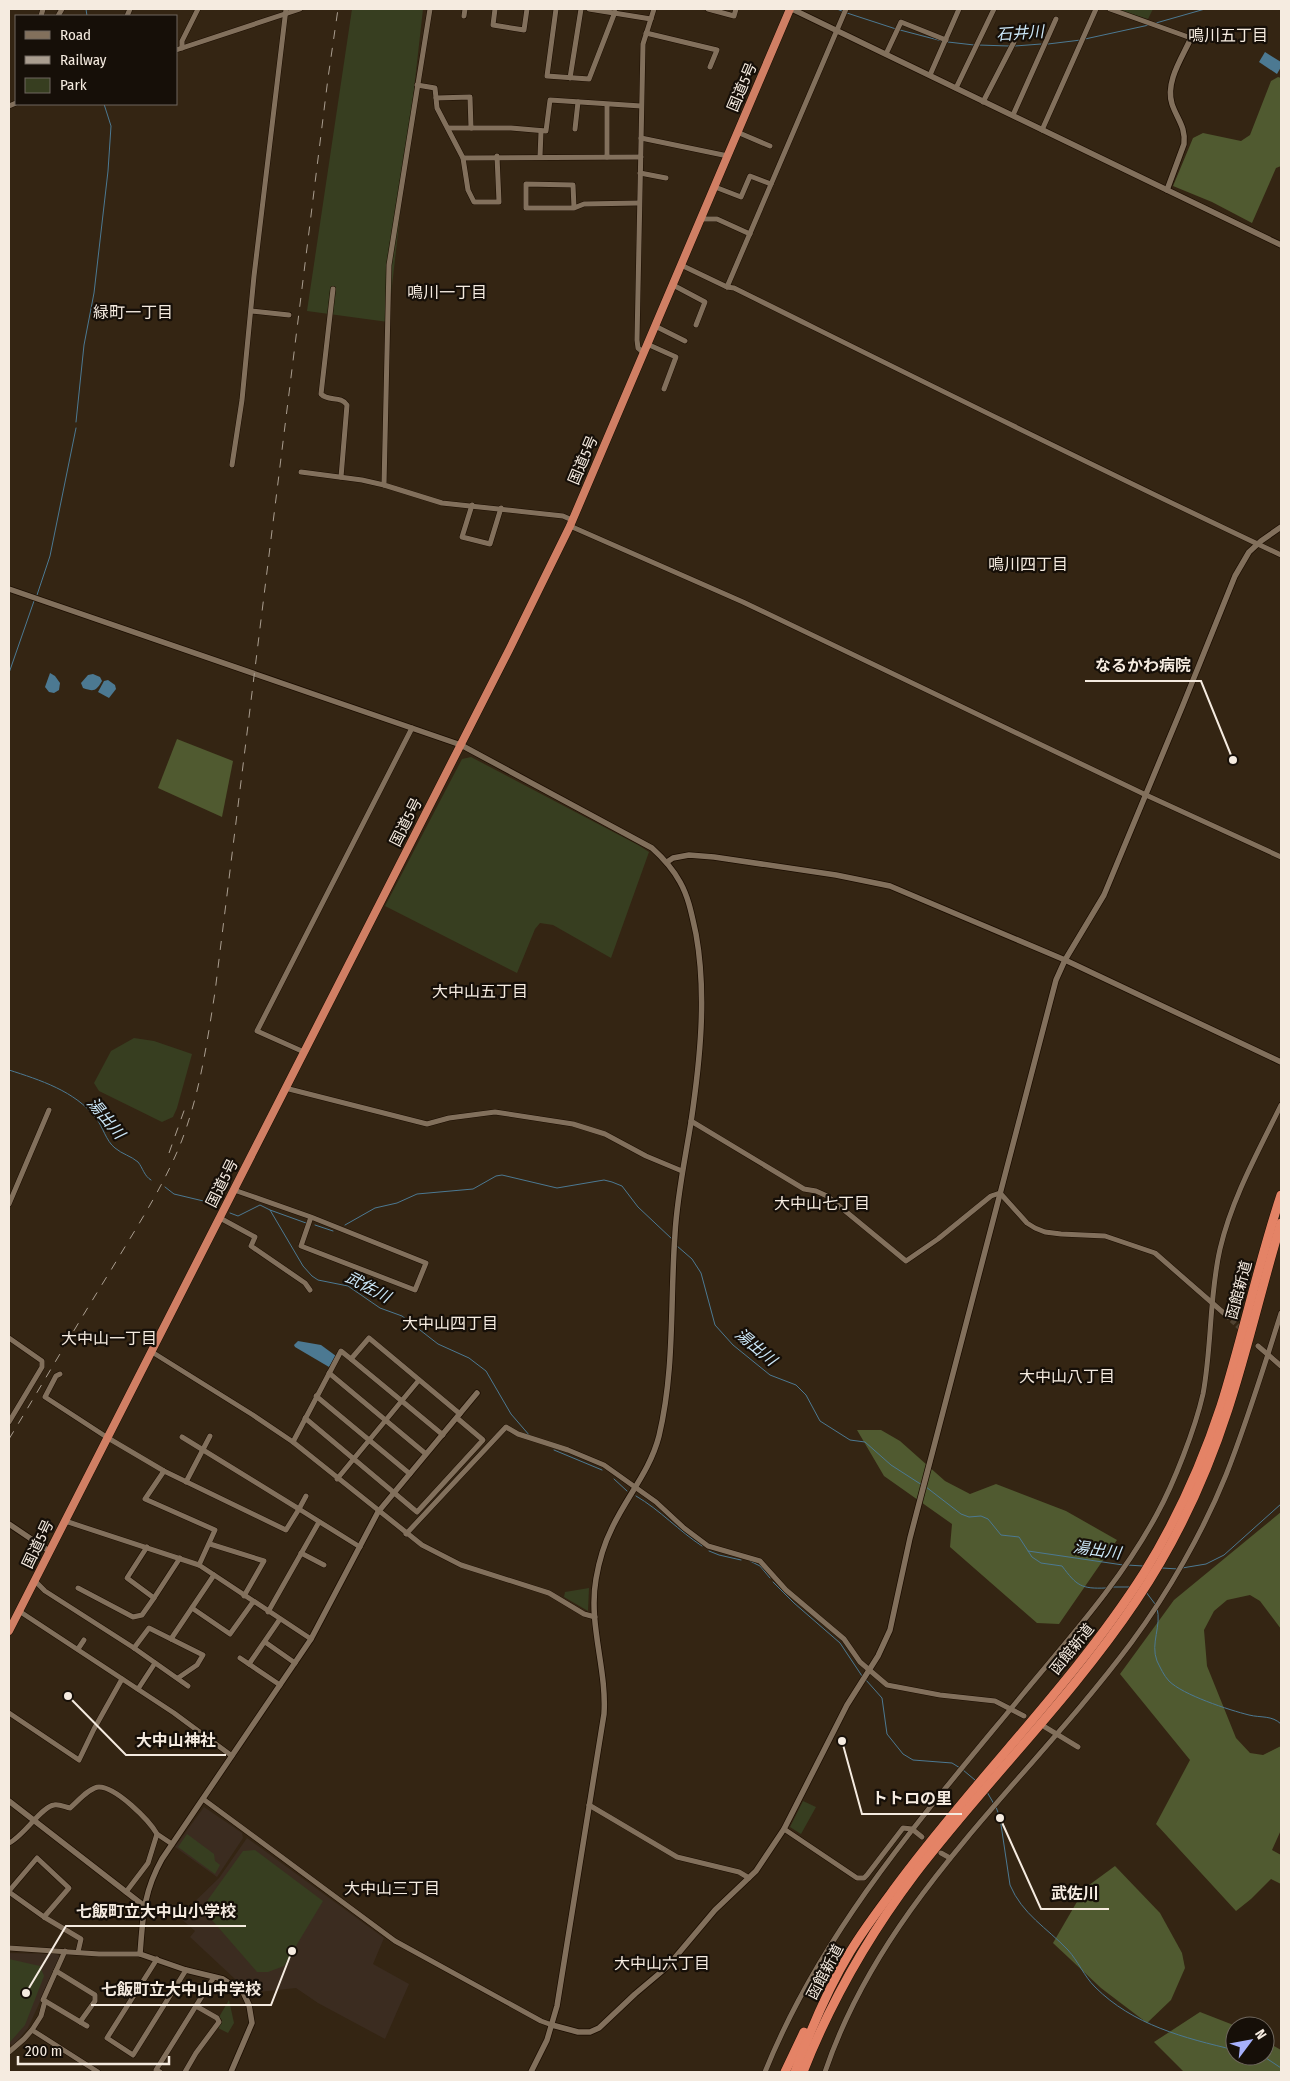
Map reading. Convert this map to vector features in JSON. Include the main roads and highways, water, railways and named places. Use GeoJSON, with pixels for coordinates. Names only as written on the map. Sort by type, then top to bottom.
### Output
{"type":"FeatureCollection","features":[{"type":"Feature","properties":{"kind":"highway","name":"国道5号"},"geometry":{"type":"LineString","coordinates":[[9,1631],[461,745],[571,523],[791,9]]}},
{"type":"Feature","properties":{"kind":"highway","name":"函館新道"},"geometry":{"type":"LineString","coordinates":[[1164,1547],[1198,1467],[1220,1407],[1281,1195]]}},
{"type":"Feature","properties":{"kind":"highway","name":"函館新道"},"geometry":{"type":"LineString","coordinates":[[803,2072],[829,2011],[865,1948],[904,1890],[976,1793],[1117,1621],[1164,1547],[1206,1470],[1228,1409],[1281,1223]]}},
{"type":"Feature","properties":{"kind":"highway","name":"函館新道"},"geometry":{"type":"LineString","coordinates":[[795,2072],[821,2008],[850,1952],[907,1871],[976,1793]]}},
{"type":"Feature","properties":{"kind":"highway"},"geometry":{"type":"LineString","coordinates":[[785,2072],[812,2015],[850,1952]]}},
{"type":"Feature","properties":{"kind":"highway"},"geometry":{"type":"LineString","coordinates":[[808,2072],[829,2011]]}},
{"type":"Feature","properties":{"kind":"water"},"geometry":{"type":"Polygon","coordinates":[[[1265,52],[1281,62],[1281,67],[1277,74],[1259,62],[1265,52]]]}},
{"type":"Feature","properties":{"kind":"water"},"geometry":{"type":"Polygon","coordinates":[[[50,673],[60,683],[59,690],[54,693],[49,692],[45,687],[50,673]]]}},
{"type":"Feature","properties":{"kind":"water"},"geometry":{"type":"Polygon","coordinates":[[[93,674],[100,677],[102,681],[100,684],[94,690],[83,688],[81,683],[88,675],[93,674]]]}},
{"type":"Feature","properties":{"kind":"water"},"geometry":{"type":"Polygon","coordinates":[[[108,680],[115,685],[116,689],[109,698],[98,692],[104,681],[108,680]]]}},
{"type":"Feature","properties":{"kind":"water"},"geometry":{"type":"Polygon","coordinates":[[[298,1341],[321,1345],[336,1356],[329,1367],[295,1347],[294,1345],[298,1341]]]}},
{"type":"Feature","properties":{"kind":"waterway"},"geometry":{"type":"LineString","coordinates":[[86,9],[87,15]]}},
{"type":"Feature","properties":{"kind":"waterway","name":"石井川"},"geometry":{"type":"LineString","coordinates":[[837,9],[844,12]]}},
{"type":"Feature","properties":{"kind":"waterway","name":"石井川"},"geometry":{"type":"LineString","coordinates":[[1156,23],[1205,9]]}},
{"type":"Feature","properties":{"kind":"waterway","name":"石井川"},"geometry":{"type":"LineString","coordinates":[[847,13],[896,29]]}},
{"type":"Feature","properties":{"kind":"waterway","name":"石井川"},"geometry":{"type":"LineString","coordinates":[[1085,39],[1149,25]]}},
{"type":"Feature","properties":{"kind":"waterway","name":"石井川"},"geometry":{"type":"LineString","coordinates":[[900,30],[942,41]]}},
{"type":"Feature","properties":{"kind":"waterway","name":"石井川"},"geometry":{"type":"LineString","coordinates":[[1048,44],[1081,40]]}},
{"type":"Feature","properties":{"kind":"waterway","name":"石井川"},"geometry":{"type":"LineString","coordinates":[[948,42],[974,45]]}},
{"type":"Feature","properties":{"kind":"waterway","name":"石井川"},"geometry":{"type":"LineString","coordinates":[[1015,46],[1041,44]]}},
{"type":"Feature","properties":{"kind":"waterway","name":"石井川"},"geometry":{"type":"LineString","coordinates":[[978,45],[1009,46]]}},
{"type":"Feature","properties":{"kind":"waterway"},"geometry":{"type":"LineString","coordinates":[[76,422],[84,345],[94,293],[108,171],[111,126],[104,105]]}},
{"type":"Feature","properties":{"kind":"waterway"},"geometry":{"type":"LineString","coordinates":[[37,595],[50,556],[76,428]]}},
{"type":"Feature","properties":{"kind":"waterway"},"geometry":{"type":"LineString","coordinates":[[9,673],[34,601]]}},
{"type":"Feature","properties":{"kind":"waterway","name":"湯出川"},"geometry":{"type":"LineString","coordinates":[[9,1070],[45,1082],[78,1101],[96,1118],[112,1145],[138,1162],[151,1180]]}},
{"type":"Feature","properties":{"kind":"waterway","name":"湯出川"},"geometry":{"type":"LineString","coordinates":[[345,1225],[375,1208],[397,1203],[417,1194],[473,1189],[496,1176],[502,1175],[557,1188],[604,1180],[612,1182],[622,1186],[638,1207],[672,1239]]}},
{"type":"Feature","properties":{"kind":"waterway","name":"湯出川"},"geometry":{"type":"LineString","coordinates":[[165,1187],[174,1194],[216,1204]]}},
{"type":"Feature","properties":{"kind":"waterway","name":"湯出川"},"geometry":{"type":"LineString","coordinates":[[230,1213],[238,1216],[260,1205],[306,1223]]}},
{"type":"Feature","properties":{"kind":"waterway","name":"武佐川"},"geometry":{"type":"LineString","coordinates":[[270,1210],[303,1266],[312,1276],[318,1280],[348,1286],[380,1308],[402,1316],[438,1344],[469,1358],[486,1371],[511,1414],[530,1436]]}},
{"type":"Feature","properties":{"kind":"waterway","name":"湯出川"},"geometry":{"type":"LineString","coordinates":[[315,1225],[333,1231]]}},
{"type":"Feature","properties":{"kind":"waterway","name":"湯出川"},"geometry":{"type":"LineString","coordinates":[[677,1246],[692,1259],[701,1273],[715,1325],[733,1345],[770,1375],[796,1385],[806,1395],[820,1421],[850,1440],[865,1442],[891,1465],[922,1485]]}},
{"type":"Feature","properties":{"kind":"waterway","name":"武佐川"},"geometry":{"type":"LineString","coordinates":[[554,1450],[602,1470]]}},
{"type":"Feature","properties":{"kind":"waterway","name":"武佐川"},"geometry":{"type":"LineString","coordinates":[[614,1479],[627,1491]]}},
{"type":"Feature","properties":{"kind":"waterway","name":"湯出川"},"geometry":{"type":"LineString","coordinates":[[926,1487],[961,1514],[969,1517],[981,1516],[988,1519],[1001,1535],[1019,1537],[1032,1557],[1041,1563],[1062,1566],[1080,1585],[1091,1588],[1106,1588]]}},
{"type":"Feature","properties":{"kind":"waterway","name":"武佐川"},"geometry":{"type":"LineString","coordinates":[[636,1496],[702,1546]]}},
{"type":"Feature","properties":{"kind":"waterway","name":"湯出川"},"geometry":{"type":"LineString","coordinates":[[1182,1568],[1206,1564],[1224,1555],[1281,1504]]}},
{"type":"Feature","properties":{"kind":"waterway","name":"武佐川"},"geometry":{"type":"LineString","coordinates":[[709,1551],[741,1560]]}},
{"type":"Feature","properties":{"kind":"waterway","name":"湯出川"},"geometry":{"type":"LineString","coordinates":[[1028,1551],[1123,1565]]}},
{"type":"Feature","properties":{"kind":"waterway","name":"武佐川"},"geometry":{"type":"LineString","coordinates":[[750,1561],[760,1566],[770,1578]]}},
{"type":"Feature","properties":{"kind":"waterway","name":"湯出川"},"geometry":{"type":"LineString","coordinates":[[1127,1565],[1143,1566]]}},
{"type":"Feature","properties":{"kind":"waterway","name":"湯出川"},"geometry":{"type":"LineString","coordinates":[[1162,1568],[1178,1569]]}},
{"type":"Feature","properties":{"kind":"waterway","name":"武佐川"},"geometry":{"type":"LineString","coordinates":[[773,1582],[840,1643],[862,1676]]}},
{"type":"Feature","properties":{"kind":"waterway"},"geometry":{"type":"LineString","coordinates":[[1112,1587],[1131,1587]]}},
{"type":"Feature","properties":{"kind":"waterway"},"geometry":{"type":"LineString","coordinates":[[1146,1592],[1155,1604]]}},
{"type":"Feature","properties":{"kind":"waterway"},"geometry":{"type":"LineString","coordinates":[[1157,1608],[1158,1621],[1155,1654],[1165,1677],[1169,1681],[1185,1692],[1230,1710],[1270,1718],[1281,1724]]}},
{"type":"Feature","properties":{"kind":"waterway","name":"武佐川"},"geometry":{"type":"LineString","coordinates":[[866,1680],[882,1698],[887,1734],[903,1754],[913,1760],[952,1763],[960,1768]]}},
{"type":"Feature","properties":{"kind":"waterway","name":"武佐川"},"geometry":{"type":"LineString","coordinates":[[963,1770],[975,1780]]}},
{"type":"Feature","properties":{"kind":"waterway","name":"武佐川"},"geometry":{"type":"LineString","coordinates":[[987,1792],[994,1804]]}},
{"type":"Feature","properties":{"kind":"waterway","name":"武佐川"},"geometry":{"type":"LineString","coordinates":[[996,1807],[1000,1818],[1010,1885],[1015,1895],[1028,1913],[1068,1950],[1095,1987],[1126,2011],[1160,2028],[1178,2035],[1225,2047]]}},
{"type":"Feature","properties":{"kind":"waterway","name":"武佐川"},"geometry":{"type":"LineString","coordinates":[[1275,2064],[1281,2068]]}},
{"type":"Feature","properties":{"kind":"tunnel"},"geometry":{"type":"LineString","coordinates":[[1226,1315],[1242,1330]]}},
{"type":"Feature","properties":{"kind":"railway"},"geometry":{"type":"LineString","coordinates":[[9,1439],[140,1223],[175,1157],[194,1104],[206,1049],[215,992],[338,9]]}},
{"type":"Feature","properties":{"kind":"railway"},"geometry":{"type":"LineString","coordinates":[[169,1153],[185,1108]]}},
{"type":"Feature","properties":{"kind":"place","name":"なるかわ病院"},"geometry":{"type":"Point","coordinates":[1233,760]}},
{"type":"Feature","properties":{"kind":"place","name":"大中山神社"},"geometry":{"type":"Point","coordinates":[68,1696]}},
{"type":"Feature","properties":{"kind":"place","name":"トトロの里"},"geometry":{"type":"Point","coordinates":[842,1741]}},
{"type":"Feature","properties":{"kind":"place","name":"武佐川"},"geometry":{"type":"Point","coordinates":[1000,1818]}},
{"type":"Feature","properties":{"kind":"place","name":"七飯町立大中山中学校"},"geometry":{"type":"Point","coordinates":[292,1951]}},
{"type":"Feature","properties":{"kind":"place","name":"七飯町立大中山小学校"},"geometry":{"type":"Point","coordinates":[26,1993]}},
{"type":"Feature","properties":{"kind":"district","name":"鳴川五丁目"},"geometry":{"type":"Point","coordinates":[1228,35]}},
{"type":"Feature","properties":{"kind":"district","name":"鳴川一丁目"},"geometry":{"type":"Point","coordinates":[447,292]}},
{"type":"Feature","properties":{"kind":"district","name":"緑町一丁目"},"geometry":{"type":"Point","coordinates":[133,312]}},
{"type":"Feature","properties":{"kind":"district","name":"鳴川四丁目"},"geometry":{"type":"Point","coordinates":[1028,564]}},
{"type":"Feature","properties":{"kind":"district","name":"大中山五丁目"},"geometry":{"type":"Point","coordinates":[480,991]}},
{"type":"Feature","properties":{"kind":"district","name":"大中山七丁目"},"geometry":{"type":"Point","coordinates":[822,1203]}},
{"type":"Feature","properties":{"kind":"district","name":"大中山四丁目"},"geometry":{"type":"Point","coordinates":[450,1323]}},
{"type":"Feature","properties":{"kind":"district","name":"大中山一丁目"},"geometry":{"type":"Point","coordinates":[109,1338]}},
{"type":"Feature","properties":{"kind":"district","name":"大中山八丁目"},"geometry":{"type":"Point","coordinates":[1067,1376]}},
{"type":"Feature","properties":{"kind":"district","name":"大中山三丁目"},"geometry":{"type":"Point","coordinates":[392,1888]}},
{"type":"Feature","properties":{"kind":"district","name":"大中山六丁目"},"geometry":{"type":"Point","coordinates":[662,1963]}}]}
